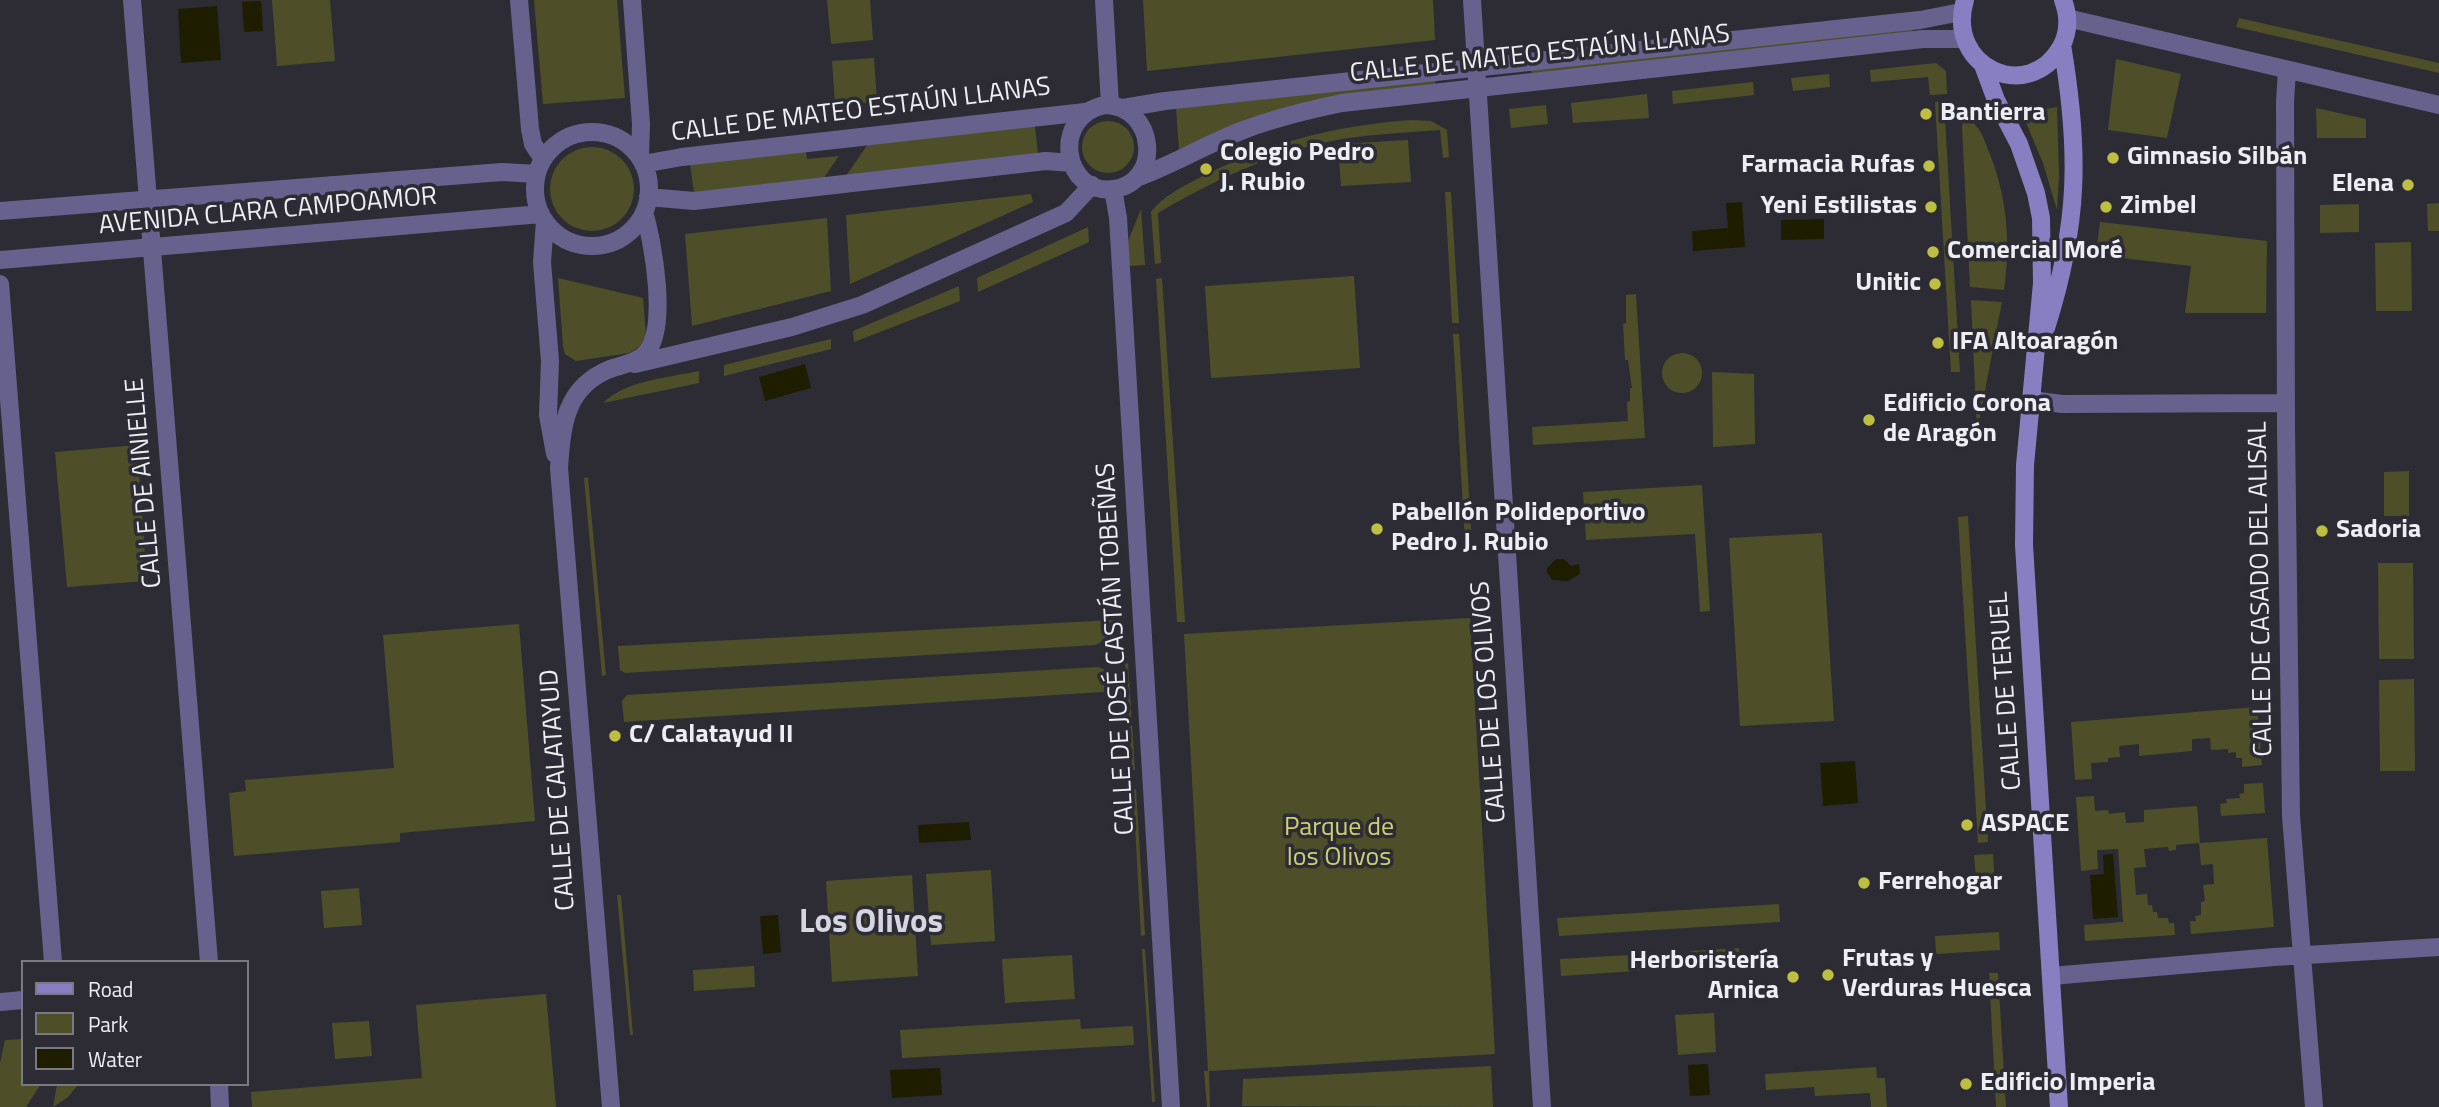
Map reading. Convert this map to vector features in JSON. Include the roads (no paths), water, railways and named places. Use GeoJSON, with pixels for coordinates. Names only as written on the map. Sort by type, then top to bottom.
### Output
{"type":"FeatureCollection","features":[{"type":"Feature","properties":{"kind":"main road"},"geometry":{"type":"LineString","coordinates":[[2063,0],[2067,18]]}},
{"type":"Feature","properties":{"kind":"main road"},"geometry":{"type":"LineString","coordinates":[[1963,6],[1964,39]]}},
{"type":"Feature","properties":{"kind":"main road","name":"CALLE DE TERUEL"},"geometry":{"type":"LineString","coordinates":[[2037,355],[2066,259],[2073,208],[2074,144],[2062,45],[2066,36],[2067,18]]}},
{"type":"Feature","properties":{"kind":"main road","name":"CALLE DE TERUEL"},"geometry":{"type":"LineString","coordinates":[[1964,39],[1971,54],[1983,65],[1996,100],[2019,144],[2036,193],[2041,218],[2042,283],[2025,465],[2024,545],[2059,1107]]}},
{"type":"Feature","properties":{"kind":"main road"},"geometry":{"type":"LineString","coordinates":[[1983,65],[2002,73],[2032,72],[2049,61],[2062,45]]}},
{"type":"Feature","properties":{"kind":"street","name":"CALLE DE AINIELLE"},"geometry":{"type":"LineString","coordinates":[[132,0],[209,960]]}},
{"type":"Feature","properties":{"kind":"street"},"geometry":{"type":"LineString","coordinates":[[519,0],[530,129],[540,167],[536,201],[543,217],[554,232],[567,241],[597,246],[612,243],[625,235],[636,225],[646,205],[647,175],[641,161],[628,145],[615,137],[599,132],[583,132],[567,137],[554,146],[540,167]]}},
{"type":"Feature","properties":{"kind":"street"},"geometry":{"type":"LineString","coordinates":[[632,0],[641,161]]}},
{"type":"Feature","properties":{"kind":"street"},"geometry":{"type":"LineString","coordinates":[[1104,0],[1116,106]]}},
{"type":"Feature","properties":{"kind":"street","name":"CALLE DE LOS OLIVOS"},"geometry":{"type":"LineString","coordinates":[[1472,0],[1542,1107]]}},
{"type":"Feature","properties":{"kind":"street","name":"CALLE DE MATEO ESTAÚN LLANAS"},"geometry":{"type":"LineString","coordinates":[[1116,106],[1920,20],[1963,6]]}},
{"type":"Feature","properties":{"kind":"street"},"geometry":{"type":"LineString","coordinates":[[2067,18],[2439,105]]}},
{"type":"Feature","properties":{"kind":"street","name":"CALLE DE MATEO ESTAÚN LLANAS"},"geometry":{"type":"LineString","coordinates":[[1136,178],[1160,170],[1241,131],[1308,110],[1342,103],[1923,39],[1964,39]]}},
{"type":"Feature","properties":{"kind":"street","name":"CALLE DE CASADO DEL ALISAL"},"geometry":{"type":"LineString","coordinates":[[2287,70],[2286,402],[2291,816],[2314,1107]]}},
{"type":"Feature","properties":{"kind":"street"},"geometry":{"type":"LineString","coordinates":[[1116,106],[1137,118],[1145,132],[1147,156],[1136,178],[1113,189],[1092,185],[1083,180],[1072,163],[1069,137],[1078,119],[1085,112],[1094,107],[1116,106]]}},
{"type":"Feature","properties":{"kind":"street","name":"CALLE DE MATEO ESTAÚN LLANAS"},"geometry":{"type":"LineString","coordinates":[[641,161],[1085,112]]}},
{"type":"Feature","properties":{"kind":"street"},"geometry":{"type":"LineString","coordinates":[[646,205],[1046,161],[1072,163]]}},
{"type":"Feature","properties":{"kind":"street","name":"AVENIDA CLARA CAMPOAMOR"},"geometry":{"type":"LineString","coordinates":[[0,211],[540,167]]}},
{"type":"Feature","properties":{"kind":"street"},"geometry":{"type":"LineString","coordinates":[[608,370],[816,321],[884,296],[1066,214],[1092,185]]}},
{"type":"Feature","properties":{"kind":"street","name":"CALLE DE JOSÉ CASTÁN TOBEÑAS"},"geometry":{"type":"LineString","coordinates":[[1113,189],[1118,218],[1171,1107]]}},
{"type":"Feature","properties":{"kind":"street","name":"CALLE DE CALATAYUD"},"geometry":{"type":"LineString","coordinates":[[559,468],[561,437],[570,405],[579,390],[592,378],[638,360],[654,338],[657,320],[646,205]]}},
{"type":"Feature","properties":{"kind":"street","name":"AVENIDA CLARA CAMPOAMOR"},"geometry":{"type":"LineString","coordinates":[[0,260],[543,217]]}},
{"type":"Feature","properties":{"kind":"street","name":"CALLE DE CALATAYUD"},"geometry":{"type":"LineString","coordinates":[[543,217],[542,262],[550,361],[548,415],[559,468],[611,1107]]}},
{"type":"Feature","properties":{"kind":"street"},"geometry":{"type":"LineString","coordinates":[[0,284],[52,960]]}},
{"type":"Feature","properties":{"kind":"street"},"geometry":{"type":"LineString","coordinates":[[657,320],[661,330],[676,345],[696,349]]}},
{"type":"Feature","properties":{"kind":"street"},"geometry":{"type":"LineString","coordinates":[[2031,400],[2062,404],[2286,402]]}},
{"type":"Feature","properties":{"kind":"street"},"geometry":{"type":"LineString","coordinates":[[2051,976],[2302,955],[2439,947]]}},
{"type":"Feature","properties":{"kind":"street"},"geometry":{"type":"LineString","coordinates":[[0,1002],[21,1000]]}},
{"type":"Feature","properties":{"kind":"street"},"geometry":{"type":"LineString","coordinates":[[219,1086],[220,1107]]}},
{"type":"Feature","properties":{"kind":"water"},"geometry":{"type":"Polygon","coordinates":[[[261,1],[263,31],[244,32],[242,2],[261,1]]]}},
{"type":"Feature","properties":{"kind":"water"},"geometry":{"type":"Polygon","coordinates":[[[217,6],[221,60],[181,63],[178,9],[217,6]]]}},
{"type":"Feature","properties":{"kind":"water"},"geometry":{"type":"Polygon","coordinates":[[[1742,202],[1745,247],[1693,251],[1692,231],[1728,228],[1726,203],[1742,202]]]}},
{"type":"Feature","properties":{"kind":"water"},"geometry":{"type":"Polygon","coordinates":[[[1824,219],[1824,239],[1781,240],[1781,220],[1824,219]]]}},
{"type":"Feature","properties":{"kind":"water"},"geometry":{"type":"Polygon","coordinates":[[[805,364],[811,388],[765,401],[759,377],[805,364]]]}},
{"type":"Feature","properties":{"kind":"water"},"geometry":{"type":"Polygon","coordinates":[[[1556,559],[1564,559],[1571,566],[1579,564],[1580,574],[1568,581],[1552,580],[1547,568],[1556,559]]]}},
{"type":"Feature","properties":{"kind":"water"},"geometry":{"type":"Polygon","coordinates":[[[1855,761],[1858,803],[1823,806],[1820,763],[1855,761]]]}},
{"type":"Feature","properties":{"kind":"water"},"geometry":{"type":"Polygon","coordinates":[[[969,822],[971,840],[919,843],[918,825],[969,822]]]}},
{"type":"Feature","properties":{"kind":"water"},"geometry":{"type":"Polygon","coordinates":[[[2113,854],[2118,917],[2093,919],[2090,875],[2104,874],[2103,855],[2113,854]]]}},
{"type":"Feature","properties":{"kind":"water"},"geometry":{"type":"Polygon","coordinates":[[[778,915],[781,952],[763,954],[760,916],[778,915]]]}},
{"type":"Feature","properties":{"kind":"water"},"geometry":{"type":"Polygon","coordinates":[[[1708,1064],[1710,1095],[1690,1096],[1688,1065],[1708,1064]]]}},
{"type":"Feature","properties":{"kind":"water"},"geometry":{"type":"Polygon","coordinates":[[[940,1068],[942,1095],[892,1098],[890,1070],[940,1068]]]}},
{"type":"Feature","properties":{"kind":"place","name":"Bantierra"},"geometry":{"type":"Point","coordinates":[1926,114]}},
{"type":"Feature","properties":{"kind":"place","name":"Gimnasio Silbán"},"geometry":{"type":"Point","coordinates":[2113,158]}},
{"type":"Feature","properties":{"kind":"place","name":"Farmacia Rufas"},"geometry":{"type":"Point","coordinates":[1929,166]}},
{"type":"Feature","properties":{"kind":"place","name":"Colegio Pedro J. Rubio"},"geometry":{"type":"Point","coordinates":[1206,169]}},
{"type":"Feature","properties":{"kind":"place","name":"Elena"},"geometry":{"type":"Point","coordinates":[2408,185]}},
{"type":"Feature","properties":{"kind":"place","name":"Yeni Estilistas"},"geometry":{"type":"Point","coordinates":[1931,207]}},
{"type":"Feature","properties":{"kind":"place","name":"Zimbel"},"geometry":{"type":"Point","coordinates":[2106,207]}},
{"type":"Feature","properties":{"kind":"place","name":"Comercial Moré"},"geometry":{"type":"Point","coordinates":[1933,252]}},
{"type":"Feature","properties":{"kind":"place","name":"Unitic"},"geometry":{"type":"Point","coordinates":[1935,284]}},
{"type":"Feature","properties":{"kind":"place","name":"IFA Altoaragón"},"geometry":{"type":"Point","coordinates":[1938,343]}},
{"type":"Feature","properties":{"kind":"place","name":"Edificio Corona de Aragón"},"geometry":{"type":"Point","coordinates":[1869,420]}},
{"type":"Feature","properties":{"kind":"place","name":"Pabellón Polideportivo Pedro J. Rubio"},"geometry":{"type":"Point","coordinates":[1377,529]}},
{"type":"Feature","properties":{"kind":"place","name":"Sadoria"},"geometry":{"type":"Point","coordinates":[2322,531]}},
{"type":"Feature","properties":{"kind":"place","name":"C/ Calatayud II"},"geometry":{"type":"Point","coordinates":[615,736]}},
{"type":"Feature","properties":{"kind":"place","name":"ASPACE"},"geometry":{"type":"Point","coordinates":[1967,825]}},
{"type":"Feature","properties":{"kind":"place","name":"Ferrehogar"},"geometry":{"type":"Point","coordinates":[1864,883]}},
{"type":"Feature","properties":{"kind":"place","name":"Frutas y Verduras Huesca"},"geometry":{"type":"Point","coordinates":[1828,975]}},
{"type":"Feature","properties":{"kind":"place","name":"Herboristería Arnica"},"geometry":{"type":"Point","coordinates":[1793,977]}},
{"type":"Feature","properties":{"kind":"place","name":"Edificio Imperia"},"geometry":{"type":"Point","coordinates":[1966,1084]}},
{"type":"Feature","properties":{"kind":"district","name":"Los Olivos"},"geometry":{"type":"Point","coordinates":[871,924]}},
{"type":"Feature","properties":{"kind":"park label","name":"Parque de los Olivos"},"geometry":{"type":"Point","coordinates":[1339,844]}}]}
